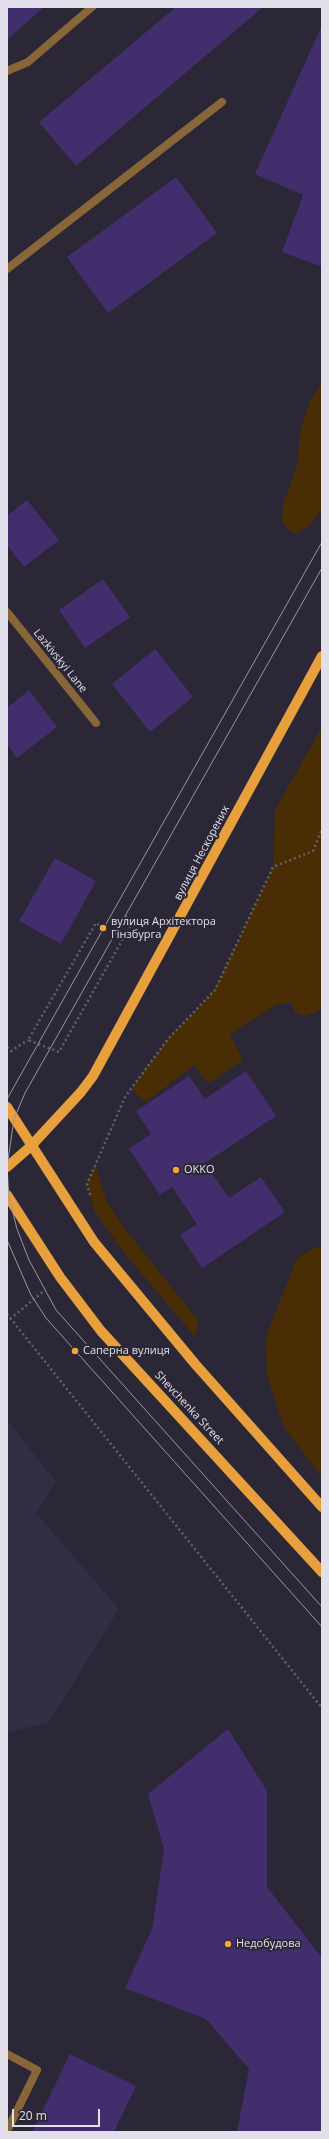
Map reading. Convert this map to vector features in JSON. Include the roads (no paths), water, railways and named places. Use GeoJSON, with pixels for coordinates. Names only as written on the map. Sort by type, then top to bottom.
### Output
{"type":"FeatureCollection","features":[{"type":"Feature","properties":{"kind":"main road","name":"вулиця Нескорених"},"geometry":{"type":"LineString","coordinates":[[7,1167],[31,1146],[81,1092],[93,1076],[322,656]]}},
{"type":"Feature","properties":{"kind":"main road"},"geometry":{"type":"LineString","coordinates":[[7,1107],[94,1242],[196,1364],[322,1508]]}},
{"type":"Feature","properties":{"kind":"main road","name":"Shevchenka Street"},"geometry":{"type":"LineString","coordinates":[[7,1195],[60,1277],[101,1331],[322,1572]]}},
{"type":"Feature","properties":{"kind":"street"},"geometry":{"type":"LineString","coordinates":[[7,70],[28,62],[92,7]]}},
{"type":"Feature","properties":{"kind":"street"},"geometry":{"type":"LineString","coordinates":[[7,269],[222,102]]}},
{"type":"Feature","properties":{"kind":"street","name":"Lazkivskyi Lane"},"geometry":{"type":"LineString","coordinates":[[7,612],[96,723]]}},
{"type":"Feature","properties":{"kind":"street"},"geometry":{"type":"LineString","coordinates":[[7,2054],[37,2070],[7,2131]]}},
{"type":"Feature","properties":{"kind":"tram line"},"geometry":{"type":"LineString","coordinates":[[7,1099],[322,542]]}},
{"type":"Feature","properties":{"kind":"tram line"},"geometry":{"type":"LineString","coordinates":[[322,568],[25,1093],[14,1119],[7,1167],[9,1197],[17,1229],[29,1260],[56,1310],[322,1607]]}},
{"type":"Feature","properties":{"kind":"tram line"},"geometry":{"type":"LineString","coordinates":[[7,1240],[31,1295],[46,1318],[322,1627]]}},
{"type":"Feature","properties":{"kind":"place","name":"вулиця Архітектора Гінзбурга"},"geometry":{"type":"Point","coordinates":[103,928]}},
{"type":"Feature","properties":{"kind":"place","name":"OKKO"},"geometry":{"type":"Point","coordinates":[176,1170]}},
{"type":"Feature","properties":{"kind":"place","name":"Саперна вулиця"},"geometry":{"type":"Point","coordinates":[75,1351]}},
{"type":"Feature","properties":{"kind":"place","name":"Недобудова"},"geometry":{"type":"Point","coordinates":[228,1944]}}]}
